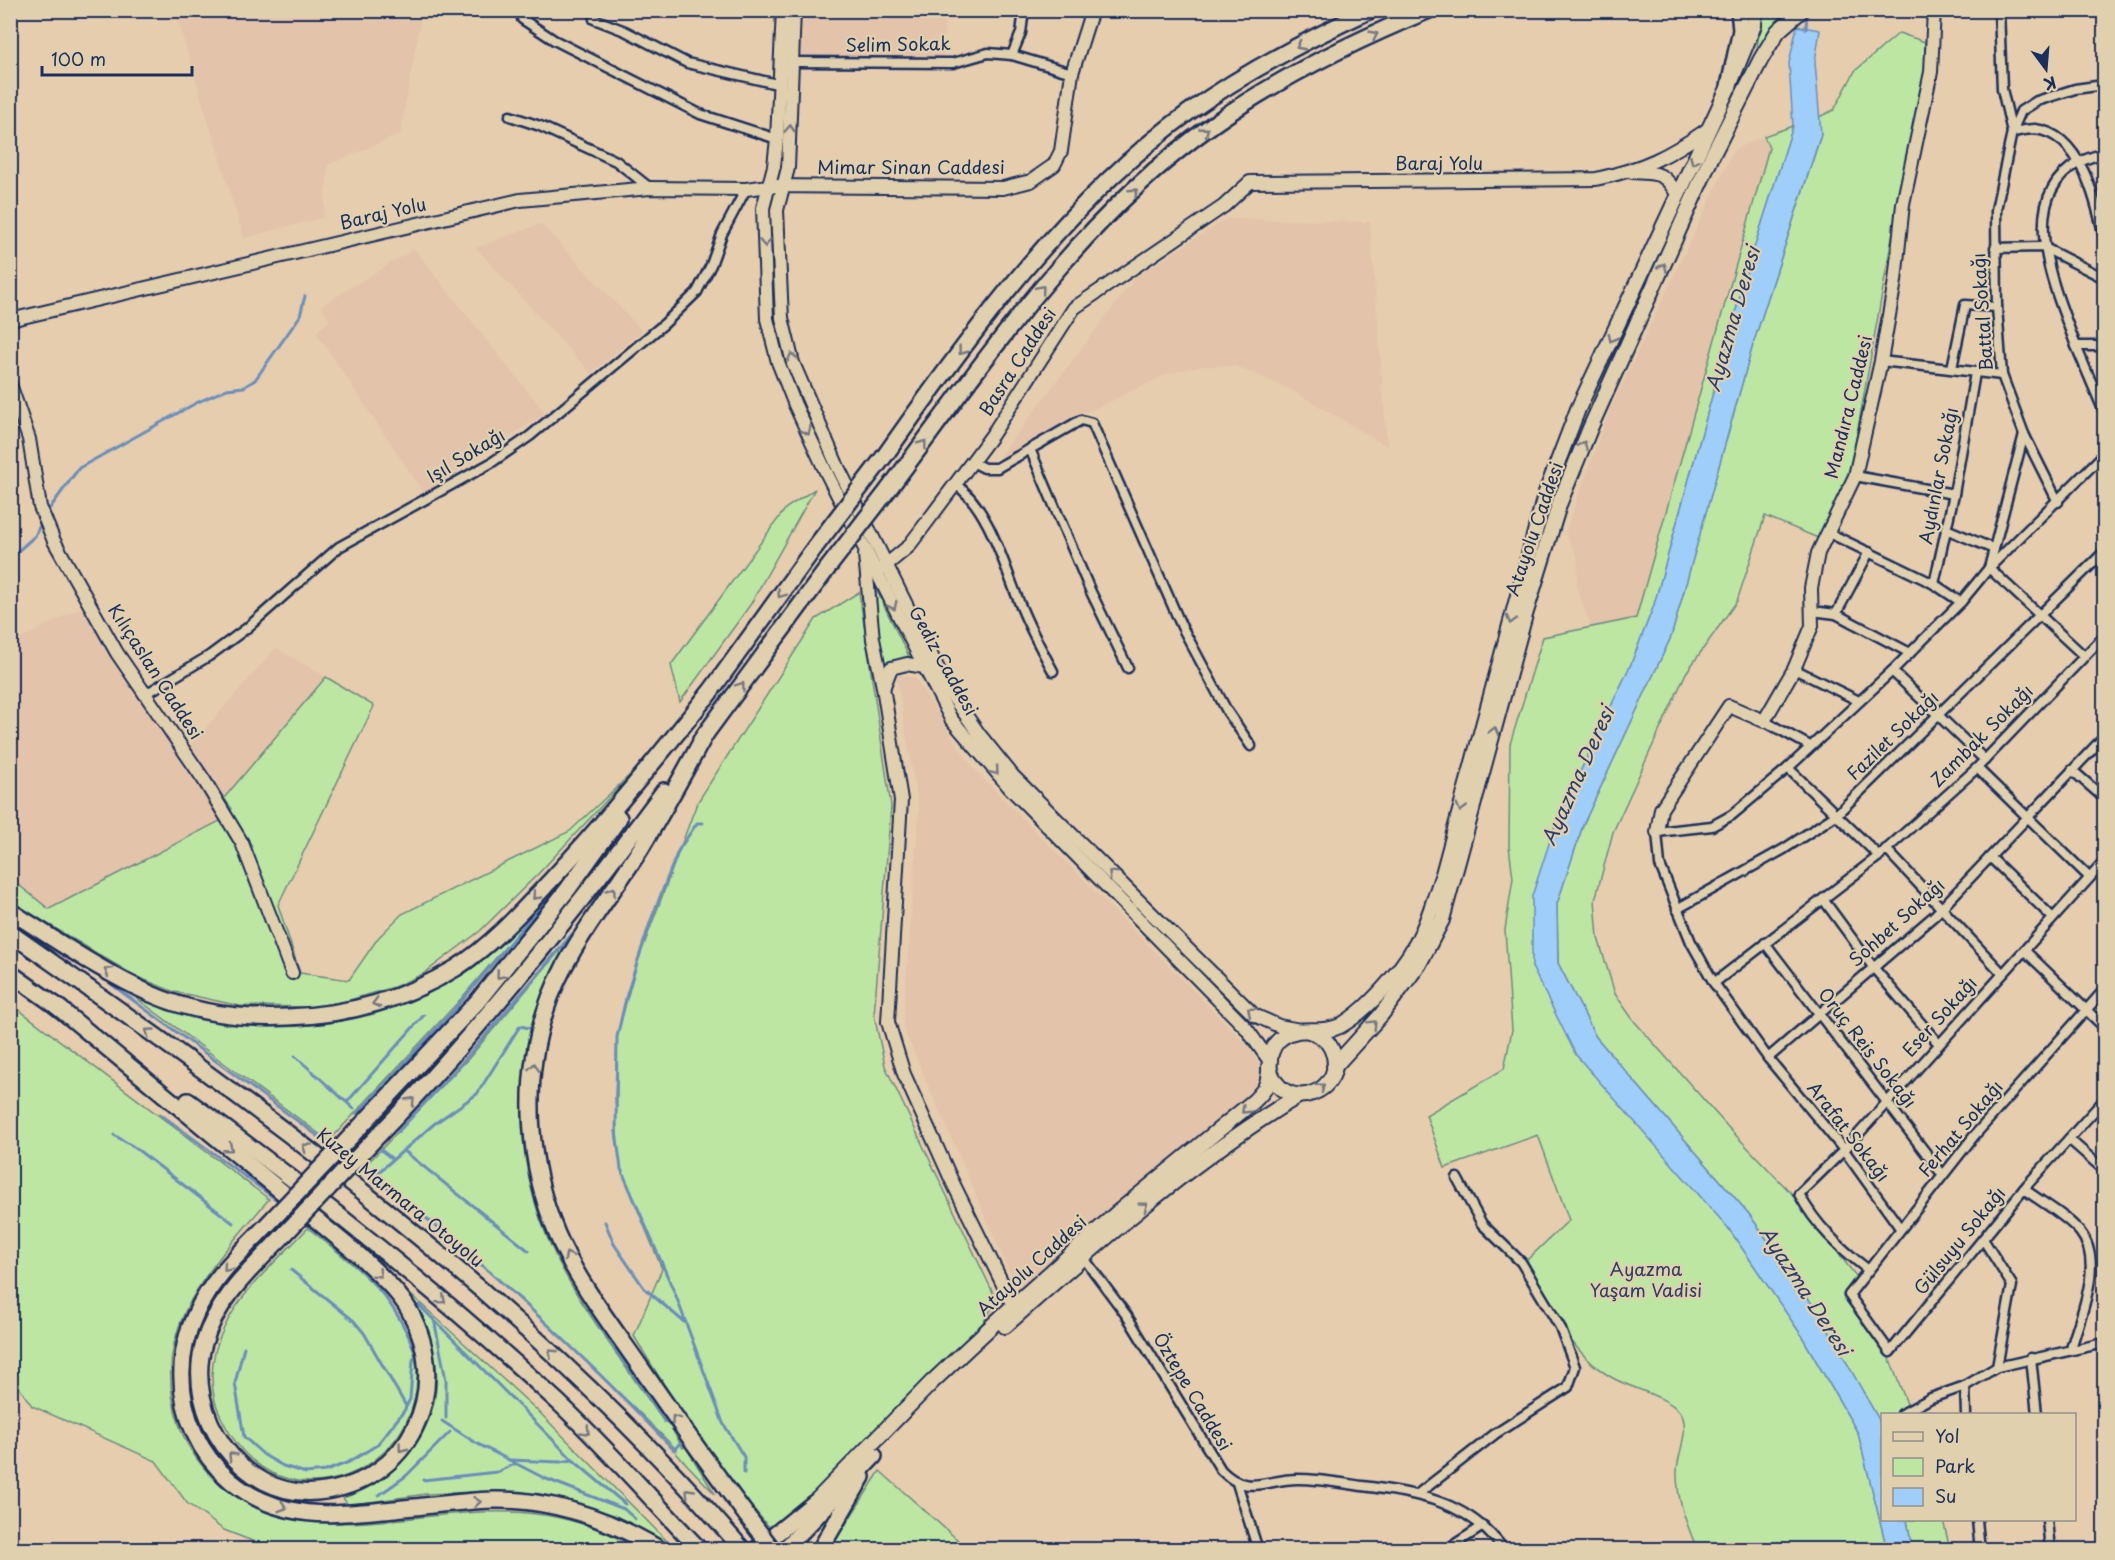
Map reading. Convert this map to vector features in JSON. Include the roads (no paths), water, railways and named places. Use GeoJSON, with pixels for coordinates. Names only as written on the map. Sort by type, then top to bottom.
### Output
{"type":"FeatureCollection","features":[{"type":"Feature","properties":{"kind":"highway"},"geometry":{"type":"LineString","coordinates":[[661,1550],[600,1518],[553,1507],[496,1500],[318,1514],[276,1506],[258,1498],[226,1478],[206,1455],[188,1419],[181,1379],[182,1353],[196,1313],[210,1287],[477,1002],[568,889],[815,547],[998,305],[1074,215],[1124,168],[1189,113],[1264,65],[1371,10]]}},
{"type":"Feature","properties":{"kind":"highway"},"geometry":{"type":"LineString","coordinates":[[54,1004],[360,1256],[391,1287],[408,1309],[420,1334],[426,1360],[424,1402],[413,1433],[397,1455],[368,1478],[344,1488],[316,1493],[292,1490],[267,1483],[243,1467],[228,1453],[205,1413],[200,1366],[204,1343],[215,1316],[242,1280],[281,1238],[371,1143],[486,1019],[586,897],[827,570],[1030,301],[1067,257],[1159,168],[1212,125],[1279,83],[1351,45],[1429,10]]}},
{"type":"Feature","properties":{"kind":"highway"},"geometry":{"type":"LineString","coordinates":[[1729,86],[1741,30],[1739,10]]}},
{"type":"Feature","properties":{"kind":"highway"},"geometry":{"type":"LineString","coordinates":[[10,911],[117,976],[152,994],[191,1008],[225,1015],[293,1017],[343,1012],[391,999],[457,967],[525,908],[604,823],[710,692]]}},
{"type":"Feature","properties":{"kind":"highway"},"geometry":{"type":"LineString","coordinates":[[706,733],[641,848],[572,950],[545,1012],[532,1072],[534,1159],[557,1235],[577,1273],[668,1409],[772,1550],[814,1503]]}},
{"type":"Feature","properties":{"kind":"highway","name":"Kuzey Marmara Otoyolu"},"geometry":{"type":"LineString","coordinates":[[10,933],[284,1130],[442,1255],[601,1399],[743,1550]]}},
{"type":"Feature","properties":{"kind":"highway"},"geometry":{"type":"LineString","coordinates":[[10,973],[269,1160],[381,1248],[560,1404],[700,1550]]}},
{"type":"Feature","properties":{"kind":"highway"},"geometry":{"type":"LineString","coordinates":[[784,1550],[874,1456]]}},
{"type":"Feature","properties":{"kind":"highway"},"geometry":{"type":"LineString","coordinates":[[820,1550],[874,1456]]}},
{"type":"Feature","properties":{"kind":"highway"},"geometry":{"type":"LineString","coordinates":[[756,1550],[814,1503]]}},
{"type":"Feature","properties":{"kind":"main road","name":"Atayolu Caddesi"},"geometry":{"type":"LineString","coordinates":[[874,1456],[949,1376],[1117,1213],[1241,1114],[1264,1089],[1268,1080],[1269,1060],[1278,1040],[1294,1031],[1339,1026],[1363,1008],[1397,972],[1423,932],[1446,862],[1545,495],[1578,409],[1729,86],[1754,25],[1755,10]]}},
{"type":"Feature","properties":{"kind":"main road","name":"Atayolu Caddesi"},"geometry":{"type":"LineString","coordinates":[[814,1503],[932,1382],[1016,1310],[1083,1257],[1106,1235],[1251,1125],[1298,1096],[1318,1091],[1331,1077],[1334,1067],[1388,1007],[1419,964],[1442,920],[1525,615],[1560,502],[1591,426],[1712,156],[1779,31],[1802,10]]}},
{"type":"Feature","properties":{"kind":"main road"},"geometry":{"type":"LineString","coordinates":[[1305,1030],[1324,1038],[1331,1047],[1334,1067]]}},
{"type":"Feature","properties":{"kind":"main road"},"geometry":{"type":"LineString","coordinates":[[1269,1060],[1273,1079],[1280,1087],[1298,1096]]}},
{"type":"Feature","properties":{"kind":"street"},"geometry":{"type":"LineString","coordinates":[[769,186],[777,139],[783,10]]}},
{"type":"Feature","properties":{"kind":"street"},"geometry":{"type":"LineString","coordinates":[[784,187],[788,168],[794,10]]}},
{"type":"Feature","properties":{"kind":"street"},"geometry":{"type":"LineString","coordinates":[[1012,55],[1020,33],[1024,10]]}},
{"type":"Feature","properties":{"kind":"street","name":"Mimar Sinan Caddesi"},"geometry":{"type":"LineString","coordinates":[[769,186],[1003,188],[1031,181],[1054,165],[1061,151],[1072,73],[1092,10]]}},
{"type":"Feature","properties":{"kind":"street","name":"Mandıra Caddesi"},"geometry":{"type":"LineString","coordinates":[[1764,721],[1794,669],[1812,626],[1811,588],[1818,553],[1855,476],[1881,361],[1903,204],[1931,72],[1934,10]]}},
{"type":"Feature","properties":{"kind":"street"},"geometry":{"type":"LineString","coordinates":[[1999,10],[2002,89],[2012,132],[2035,129],[2053,135],[2066,146],[2079,163],[2098,209],[2104,237]]}},
{"type":"Feature","properties":{"kind":"street"},"geometry":{"type":"LineString","coordinates":[[522,15],[554,39],[700,114],[777,139]]}},
{"type":"Feature","properties":{"kind":"street"},"geometry":{"type":"LineString","coordinates":[[594,20],[625,31],[687,63],[781,85]]}},
{"type":"Feature","properties":{"kind":"street","name":"Selim Sokak"},"geometry":{"type":"LineString","coordinates":[[792,62],[953,63],[988,53],[1012,55],[1072,73]]}},
{"type":"Feature","properties":{"kind":"street","name":"Battal Sokağı"},"geometry":{"type":"LineString","coordinates":[[2058,502],[2024,434],[2002,375],[1997,307],[1996,210],[2012,132],[2021,111],[2037,101],[2075,89],[2104,85]]}},
{"type":"Feature","properties":{"kind":"street"},"geometry":{"type":"LineString","coordinates":[[510,116],[540,126],[616,160],[650,188]]}},
{"type":"Feature","properties":{"kind":"street","name":"Baraj Yolu"},"geometry":{"type":"LineString","coordinates":[[1250,182],[1508,182],[1596,179],[1628,172],[1671,155],[1708,129]]}},
{"type":"Feature","properties":{"kind":"street"},"geometry":{"type":"LineString","coordinates":[[2104,153],[2079,163],[2055,185],[2043,218],[2043,247],[2076,346],[2104,412]]}},
{"type":"Feature","properties":{"kind":"street","name":"Baraj Yolu"},"geometry":{"type":"LineString","coordinates":[[1628,172],[1657,173],[1670,181],[1678,196]]}},
{"type":"Feature","properties":{"kind":"street","name":"Basra Caddesi"},"geometry":{"type":"LineString","coordinates":[[881,569],[915,538],[956,484],[1074,308],[1224,206],[1250,182]]}},
{"type":"Feature","properties":{"kind":"street","name":"Gediz Caddesi"},"geometry":{"type":"LineString","coordinates":[[769,186],[763,208],[767,319],[778,362],[822,463],[865,549],[881,569],[949,691],[979,734],[1013,776],[1254,1015],[1279,1026],[1305,1030]]}},
{"type":"Feature","properties":{"kind":"street","name":"Baraj Yolu"},"geometry":{"type":"LineString","coordinates":[[10,320],[520,200],[650,188],[746,189],[769,186]]}},
{"type":"Feature","properties":{"kind":"street","name":"Gediz Caddesi"},"geometry":{"type":"LineString","coordinates":[[784,187],[777,210],[780,288],[782,318],[793,363],[924,667],[951,719],[1011,789],[1239,1020],[1259,1043],[1269,1060]]}},
{"type":"Feature","properties":{"kind":"street","name":"Işıl Sokağı"},"geometry":{"type":"LineString","coordinates":[[144,695],[209,656],[247,628],[339,547],[491,463],[530,436],[664,324],[697,292],[711,266],[722,234],[746,189]]}},
{"type":"Feature","properties":{"kind":"street"},"geometry":{"type":"LineString","coordinates":[[1995,248],[2043,247],[2104,278]]}},
{"type":"Feature","properties":{"kind":"street"},"geometry":{"type":"LineString","coordinates":[[1952,368],[1965,305],[1997,307]]}},
{"type":"Feature","properties":{"kind":"street"},"geometry":{"type":"LineString","coordinates":[[2076,346],[2104,346]]}},
{"type":"Feature","properties":{"kind":"street"},"geometry":{"type":"LineString","coordinates":[[1881,361],[2002,375]]}},
{"type":"Feature","properties":{"kind":"street","name":"Aydınlar Sokağı"},"geometry":{"type":"LineString","coordinates":[[1934,584],[1954,494],[1975,373]]}},
{"type":"Feature","properties":{"kind":"street","name":"Kılıçaslan Caddesi"},"geometry":{"type":"LineString","coordinates":[[10,384],[29,439],[40,507],[54,541],[144,695],[204,780],[242,843],[292,972]]}},
{"type":"Feature","properties":{"kind":"street"},"geometry":{"type":"LineString","coordinates":[[972,462],[984,468],[997,468],[1081,420],[1092,423],[1181,625],[1227,711],[1251,746]]}},
{"type":"Feature","properties":{"kind":"street"},"geometry":{"type":"LineString","coordinates":[[1989,568],[2024,434]]}},
{"type":"Feature","properties":{"kind":"street"},"geometry":{"type":"LineString","coordinates":[[1030,449],[1090,590],[1128,668]]}},
{"type":"Feature","properties":{"kind":"street"},"geometry":{"type":"LineString","coordinates":[[1657,832],[1712,826],[1732,815],[1788,768],[1892,671],[1961,602],[1989,568],[2104,454]]}},
{"type":"Feature","properties":{"kind":"street"},"geometry":{"type":"LineString","coordinates":[[1855,476],[1954,494]]}},
{"type":"Feature","properties":{"kind":"street"},"geometry":{"type":"LineString","coordinates":[[956,484],[974,502],[1006,563],[1021,607],[1053,671]]}},
{"type":"Feature","properties":{"kind":"street"},"geometry":{"type":"LineString","coordinates":[[1946,529],[1994,549]]}},
{"type":"Feature","properties":{"kind":"street"},"geometry":{"type":"LineString","coordinates":[[1829,533],[1934,584],[1961,602]]}},
{"type":"Feature","properties":{"kind":"street"},"geometry":{"type":"LineString","coordinates":[[865,549],[873,639],[884,687],[901,800],[888,1022],[909,1084],[951,1179],[1016,1310]]}},
{"type":"Feature","properties":{"kind":"street"},"geometry":{"type":"LineString","coordinates":[[1836,614],[1869,552]]}},
{"type":"Feature","properties":{"kind":"street","name":"Fazilet Sokağı"},"geometry":{"type":"LineString","coordinates":[[1677,909],[1784,849],[1836,815],[2104,552]]}},
{"type":"Feature","properties":{"kind":"street"},"geometry":{"type":"LineString","coordinates":[[1989,568],[2084,656]]}},
{"type":"Feature","properties":{"kind":"street"},"geometry":{"type":"LineString","coordinates":[[1812,611],[1836,614],[1910,653]]}},
{"type":"Feature","properties":{"kind":"street","name":"Zambak Sokağı"},"geometry":{"type":"LineString","coordinates":[[1714,983],[1887,849],[1977,768],[2104,636]]}},
{"type":"Feature","properties":{"kind":"street"},"geometry":{"type":"LineString","coordinates":[[884,687],[891,668],[907,664],[924,667]]}},
{"type":"Feature","properties":{"kind":"street"},"geometry":{"type":"LineString","coordinates":[[1794,669],[1859,701]]}},
{"type":"Feature","properties":{"kind":"street"},"geometry":{"type":"LineString","coordinates":[[1892,671],[1985,760]]}},
{"type":"Feature","properties":{"kind":"street"},"geometry":{"type":"LineString","coordinates":[[1768,1058],[1714,983],[1691,942],[1660,865],[1657,832],[1661,809],[1729,706],[1764,721],[1810,746]]}},
{"type":"Feature","properties":{"kind":"street","name":"Sohbet Sokağı"},"geometry":{"type":"LineString","coordinates":[[1768,1058],[1942,907],[2104,737]]}},
{"type":"Feature","properties":{"kind":"street"},"geometry":{"type":"LineString","coordinates":[[1788,768],[1879,856]]}},
{"type":"Feature","properties":{"kind":"street"},"geometry":{"type":"LineString","coordinates":[[1977,768],[2090,877]]}},
{"type":"Feature","properties":{"kind":"street"},"geometry":{"type":"LineString","coordinates":[[2072,770],[2104,798]]}},
{"type":"Feature","properties":{"kind":"street"},"geometry":{"type":"LineString","coordinates":[[1887,849],[2002,973]]}},
{"type":"Feature","properties":{"kind":"street"},"geometry":{"type":"LineString","coordinates":[[1990,857],[2053,918]]}},
{"type":"Feature","properties":{"kind":"street","name":"Eser Sokağı"},"geometry":{"type":"LineString","coordinates":[[1867,1269],[1831,1240],[1809,1213],[1799,1194],[1844,1150],[1938,1043],[2025,951],[2104,862]]}},
{"type":"Feature","properties":{"kind":"street"},"geometry":{"type":"LineString","coordinates":[[1823,898],[1873,968],[1938,1043]]}},
{"type":"Feature","properties":{"kind":"street","name":"Oruç Reis Sokağı"},"geometry":{"type":"LineString","coordinates":[[1765,943],[1942,1174]]}},
{"type":"Feature","properties":{"kind":"street"},"geometry":{"type":"LineString","coordinates":[[2025,951],[2104,1027]]}},
{"type":"Feature","properties":{"kind":"street","name":"Ferhat Sokağı"},"geometry":{"type":"LineString","coordinates":[[1849,1295],[1942,1174],[2104,990]]}},
{"type":"Feature","properties":{"kind":"street","name":"Arafat Sokağı"},"geometry":{"type":"LineString","coordinates":[[1768,1058],[1844,1150],[1900,1228]]}},
{"type":"Feature","properties":{"kind":"street","name":"Gülsuyu Sokağı"},"geometry":{"type":"LineString","coordinates":[[1849,1295],[1890,1352],[2024,1189],[2104,1100]]}},
{"type":"Feature","properties":{"kind":"street"},"geometry":{"type":"LineString","coordinates":[[2069,1139],[2104,1170]]}},
{"type":"Feature","properties":{"kind":"street"},"geometry":{"type":"LineString","coordinates":[[1418,1494],[1495,1434],[1568,1387],[1575,1367],[1560,1327],[1521,1262],[1482,1224],[1457,1178]]}},
{"type":"Feature","properties":{"kind":"street"},"geometry":{"type":"LineString","coordinates":[[2024,1189],[2079,1232],[2091,1259],[2090,1276],[2071,1348]]}},
{"type":"Feature","properties":{"kind":"street"},"geometry":{"type":"LineString","coordinates":[[1983,1239],[2012,1285],[1997,1367]]}},
{"type":"Feature","properties":{"kind":"street","name":"Öztepe Caddesi"},"geometry":{"type":"LineString","coordinates":[[1083,1257],[1127,1316],[1221,1470],[1237,1483],[1258,1550]]}},
{"type":"Feature","properties":{"kind":"street"},"geometry":{"type":"LineString","coordinates":[[1904,1413],[1930,1398],[1965,1386],[1997,1367],[2071,1348],[2104,1344]]}},
{"type":"Feature","properties":{"kind":"street"},"geometry":{"type":"LineString","coordinates":[[2031,1358],[2037,1413]]}},
{"type":"Feature","properties":{"kind":"street"},"geometry":{"type":"LineString","coordinates":[[1965,1386],[1966,1413]]}},
{"type":"Feature","properties":{"kind":"street"},"geometry":{"type":"LineString","coordinates":[[1237,1483],[1253,1486],[1284,1479],[1310,1479],[1418,1494],[1456,1507],[1483,1526],[1504,1550]]}},
{"type":"Feature","properties":{"kind":"street"},"geometry":{"type":"LineString","coordinates":[[1977,1521],[1980,1550]]}},
{"type":"Feature","properties":{"kind":"street"},"geometry":{"type":"LineString","coordinates":[[2047,1521],[2050,1550]]}},
{"type":"Feature","properties":{"kind":"street"},"geometry":{"type":"LineString","coordinates":[[1446,1550],[1483,1526]]}},
{"type":"Feature","properties":{"kind":"water"},"geometry":{"type":"Polygon","coordinates":[[[1797,26],[1820,30],[1815,62],[1821,134],[1754,341],[1671,637],[1583,825],[1557,904],[1558,963],[1596,1037],[1749,1214],[1821,1317],[1879,1420],[1881,1428],[1881,1521],[1907,1521],[1912,1549],[1887,1549],[1858,1433],[1800,1333],[1729,1229],[1576,1055],[1532,967],[1532,896],[1555,825],[1631,664],[1654,605],[1748,267],[1793,126],[1789,63],[1797,26]]]}},
{"type":"Feature","properties":{"kind":"waterway","name":"Ayazma Deresi"},"geometry":{"type":"LineString","coordinates":[[1806,29],[1807,12]]}},
{"type":"Feature","properties":{"kind":"waterway"},"geometry":{"type":"LineString","coordinates":[[50,508],[79,468],[196,403],[227,389],[244,387],[255,380],[300,316],[305,296]]}},
{"type":"Feature","properties":{"kind":"waterway"},"geometry":{"type":"LineString","coordinates":[[10,558],[35,536],[39,527]]}},
{"type":"Feature","properties":{"kind":"waterway"},"geometry":{"type":"LineString","coordinates":[[703,823],[697,823],[678,851],[651,920],[627,994],[617,1037],[616,1132],[621,1169],[676,1296],[723,1423],[744,1457],[744,1473]]}},
{"type":"Feature","properties":{"kind":"waterway"},"geometry":{"type":"LineString","coordinates":[[357,1114],[453,1011],[556,888],[534,909]]}},
{"type":"Feature","properties":{"kind":"waterway"},"geometry":{"type":"LineString","coordinates":[[398,1132],[468,1056],[573,933],[550,978]]}},
{"type":"Feature","properties":{"kind":"waterway"},"geometry":{"type":"LineString","coordinates":[[125,989],[111,984],[333,1147]]}},
{"type":"Feature","properties":{"kind":"waterway"},"geometry":{"type":"LineString","coordinates":[[537,1013],[527,1055],[523,1098],[525,1146],[534,1190],[548,1232],[567,1271],[589,1309],[666,1422]]}},
{"type":"Feature","properties":{"kind":"waterway"},"geometry":{"type":"LineString","coordinates":[[347,1102],[424,1015]]}},
{"type":"Feature","properties":{"kind":"waterway"},"geometry":{"type":"LineString","coordinates":[[374,1176],[434,1124],[477,1094],[520,1026],[529,1028]]}},
{"type":"Feature","properties":{"kind":"waterway"},"geometry":{"type":"LineString","coordinates":[[295,1056],[354,1109]]}},
{"type":"Feature","properties":{"kind":"waterway"},"geometry":{"type":"LineString","coordinates":[[160,1114],[281,1203]]}},
{"type":"Feature","properties":{"kind":"waterway"},"geometry":{"type":"LineString","coordinates":[[114,1135],[134,1147],[233,1223]]}},
{"type":"Feature","properties":{"kind":"waterway"},"geometry":{"type":"LineString","coordinates":[[381,1150],[391,1158]]}},
{"type":"Feature","properties":{"kind":"waterway"},"geometry":{"type":"LineString","coordinates":[[403,1150],[529,1251]]}},
{"type":"Feature","properties":{"kind":"waterway"},"geometry":{"type":"LineString","coordinates":[[358,1165],[400,1197],[522,1301],[600,1374],[674,1450],[681,1442]]}},
{"type":"Feature","properties":{"kind":"waterway"},"geometry":{"type":"LineString","coordinates":[[244,1347],[235,1383],[244,1437],[264,1455],[283,1466],[306,1473],[326,1471],[349,1462],[377,1445],[404,1411],[410,1399],[413,1360],[416,1355],[396,1313],[370,1279],[355,1264],[303,1221]]}},
{"type":"Feature","properties":{"kind":"waterway"},"geometry":{"type":"LineString","coordinates":[[605,1222],[614,1244],[644,1288],[684,1322]]}},
{"type":"Feature","properties":{"kind":"waterway"},"geometry":{"type":"LineString","coordinates":[[291,1270],[354,1321],[364,1333],[406,1406]]}},
{"type":"Feature","properties":{"kind":"waterway"},"geometry":{"type":"LineString","coordinates":[[419,1305],[573,1460],[625,1504]]}},
{"type":"Feature","properties":{"kind":"waterway"},"geometry":{"type":"LineString","coordinates":[[434,1319],[446,1380],[446,1418]]}},
{"type":"Feature","properties":{"kind":"waterway"},"geometry":{"type":"LineString","coordinates":[[442,1421],[476,1443],[544,1478],[624,1509],[635,1519]]}},
{"type":"Feature","properties":{"kind":"waterway"},"geometry":{"type":"LineString","coordinates":[[379,1495],[406,1476],[450,1432]]}},
{"type":"Feature","properties":{"kind":"waterway"},"geometry":{"type":"LineString","coordinates":[[509,1460],[560,1462],[573,1460]]}},
{"type":"Feature","properties":{"kind":"waterway"},"geometry":{"type":"LineString","coordinates":[[423,1480],[497,1472],[515,1464]]}},
{"type":"Feature","properties":{"kind":"park label","name":"Ayazma Yaşam Vadisi"},"geometry":{"type":"Point","coordinates":[1646,1280]}}]}
